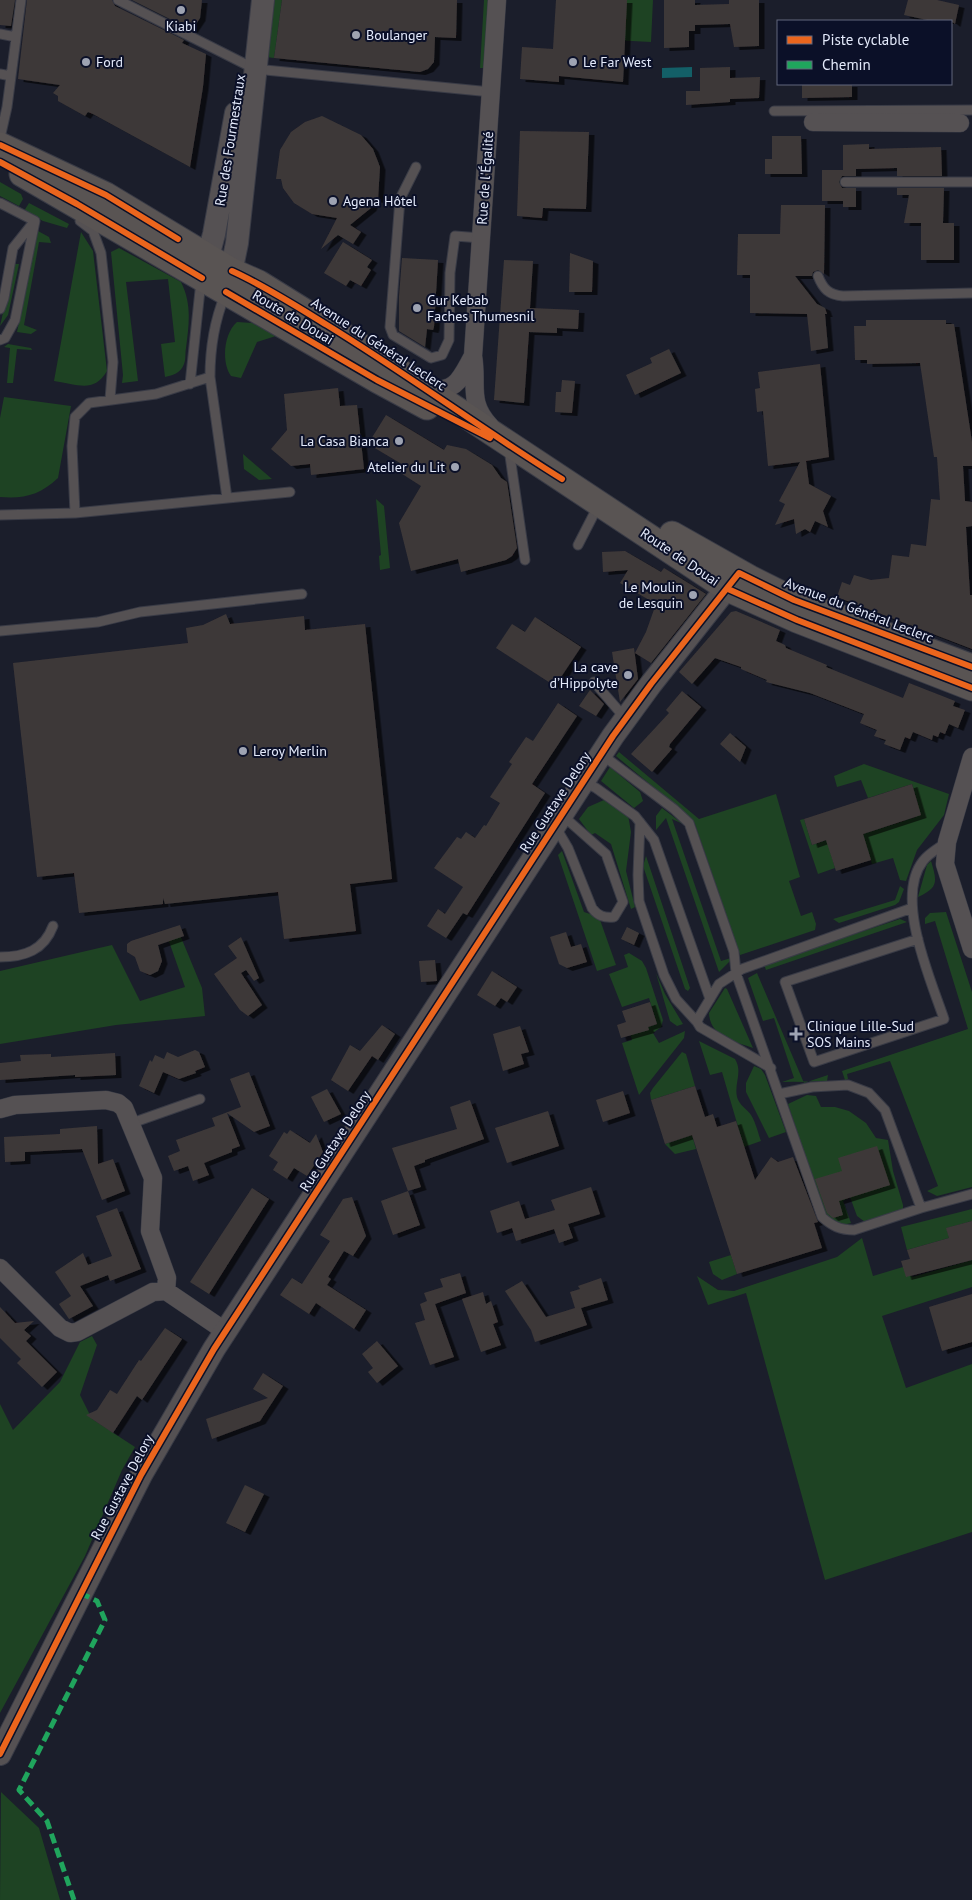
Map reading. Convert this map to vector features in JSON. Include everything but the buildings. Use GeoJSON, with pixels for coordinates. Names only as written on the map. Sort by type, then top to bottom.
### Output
{"type":"FeatureCollection","features":[{"type":"Feature","properties":{"kind":"main road","name":"Route de Douai"},"geometry":{"type":"LineString","coordinates":[[3,158],[77,204],[205,267],[229,281],[376,380],[470,430],[508,445]]}},
{"type":"Feature","properties":{"kind":"main road","name":"Avenue du Général Leclerc"},"geometry":{"type":"LineString","coordinates":[[229,281],[259,283],[370,352],[508,445]]}},
{"type":"Feature","properties":{"kind":"main road"},"geometry":{"type":"LineString","coordinates":[[508,445],[601,501]]}},
{"type":"Feature","properties":{"kind":"main road","name":"Route de Douai"},"geometry":{"type":"LineString","coordinates":[[601,501],[797,620],[972,688]]}},
{"type":"Feature","properties":{"kind":"main road","name":"Avenue du Général Leclerc"},"geometry":{"type":"LineString","coordinates":[[734,581],[794,600],[972,667]]}},
{"type":"Feature","properties":{"kind":"street","name":"Rue des Fourmestraux"},"geometry":{"type":"LineString","coordinates":[[229,281],[248,66],[248,0]]}},
{"type":"Feature","properties":{"kind":"street","name":"Rue des Fourmestraux"},"geometry":{"type":"LineString","coordinates":[[205,267],[263,0]]}},
{"type":"Feature","properties":{"kind":"street","name":"Rue de l'Égalité"},"geometry":{"type":"LineString","coordinates":[[497,0],[473,356],[474,395],[478,411],[508,445]]}},
{"type":"Feature","properties":{"kind":"street"},"geometry":{"type":"LineString","coordinates":[[813,122],[968,118]]}},
{"type":"Feature","properties":{"kind":"street","name":"Rue de l'Égalité"},"geometry":{"type":"LineString","coordinates":[[428,390],[445,391],[458,383],[473,356]]}},
{"type":"Feature","properties":{"kind":"street","name":"Rue Gustave Delory"},"geometry":{"type":"LineString","coordinates":[[0,1754],[137,1483],[225,1331],[625,718],[734,581]]}},
{"type":"Feature","properties":{"kind":"street"},"geometry":{"type":"LineString","coordinates":[[971,940],[947,875],[945,864],[947,842],[972,757]]}},
{"type":"Feature","properties":{"kind":"street"},"geometry":{"type":"LineString","coordinates":[[947,842],[972,795]]}},
{"type":"Feature","properties":{"kind":"street"},"geometry":{"type":"LineString","coordinates":[[0,1109],[15,1105],[106,1100],[121,1106],[132,1123],[153,1178],[150,1231],[167,1278],[166,1291]]}},
{"type":"Feature","properties":{"kind":"street"},"geometry":{"type":"LineString","coordinates":[[0,1268],[60,1328],[70,1333],[77,1332],[153,1292],[166,1291],[225,1331]]}},
{"type":"Feature","properties":{"kind":"lane"},"geometry":{"type":"LineString","coordinates":[[0,138],[7,108],[21,0]]}},
{"type":"Feature","properties":{"kind":"lane"},"geometry":{"type":"LineString","coordinates":[[118,0],[248,66],[491,92]]}},
{"type":"Feature","properties":{"kind":"lane"},"geometry":{"type":"LineString","coordinates":[[0,34],[16,37]]}},
{"type":"Feature","properties":{"kind":"lane"},"geometry":{"type":"LineString","coordinates":[[0,74],[11,76]]}},
{"type":"Feature","properties":{"kind":"lane"},"geometry":{"type":"LineString","coordinates":[[774,111],[968,118]]}},
{"type":"Feature","properties":{"kind":"lane"},"geometry":{"type":"LineString","coordinates":[[3,158],[35,193]]}},
{"type":"Feature","properties":{"kind":"lane"},"geometry":{"type":"LineString","coordinates":[[416,167],[400,200],[390,328],[393,334],[431,358],[442,355],[449,340],[450,272],[455,236],[481,238]]}},
{"type":"Feature","properties":{"kind":"lane"},"geometry":{"type":"LineString","coordinates":[[846,182],[972,182]]}},
{"type":"Feature","properties":{"kind":"lane"},"geometry":{"type":"LineString","coordinates":[[0,203],[35,221]]}},
{"type":"Feature","properties":{"kind":"lane"},"geometry":{"type":"LineString","coordinates":[[70,215],[92,230],[101,253],[113,362],[110,399]]}},
{"type":"Feature","properties":{"kind":"lane"},"geometry":{"type":"LineString","coordinates":[[0,309],[4,298],[13,248],[35,221]]}},
{"type":"Feature","properties":{"kind":"lane"},"geometry":{"type":"LineString","coordinates":[[0,340],[5,338],[12,329],[15,320],[35,221]]}},
{"type":"Feature","properties":{"kind":"lane"},"geometry":{"type":"LineString","coordinates":[[190,384],[205,267]]}},
{"type":"Feature","properties":{"kind":"lane"},"geometry":{"type":"LineString","coordinates":[[818,276],[824,289],[833,295],[842,296],[972,293]]}},
{"type":"Feature","properties":{"kind":"lane"},"geometry":{"type":"LineString","coordinates":[[227,498],[210,377],[210,353],[216,316],[229,281]]}},
{"type":"Feature","properties":{"kind":"lane"},"geometry":{"type":"LineString","coordinates":[[75,513],[72,446],[75,418],[89,403],[156,394],[210,377]]}},
{"type":"Feature","properties":{"kind":"lane"},"geometry":{"type":"LineString","coordinates":[[508,445],[525,560]]}},
{"type":"Feature","properties":{"kind":"lane"},"geometry":{"type":"LineString","coordinates":[[0,514],[75,513],[290,492]]}},
{"type":"Feature","properties":{"kind":"lane"},"geometry":{"type":"LineString","coordinates":[[578,545],[601,501]]}},
{"type":"Feature","properties":{"kind":"lane"},"geometry":{"type":"LineString","coordinates":[[0,631],[98,622],[140,612],[302,594]]}},
{"type":"Feature","properties":{"kind":"lane"},"geometry":{"type":"LineString","coordinates":[[594,682],[625,718]]}},
{"type":"Feature","properties":{"kind":"lane"},"geometry":{"type":"LineString","coordinates":[[601,754],[674,808],[689,823],[734,952],[736,972],[822,1218],[832,1226],[843,1230],[854,1230],[972,1194]]}},
{"type":"Feature","properties":{"kind":"lane"},"geometry":{"type":"LineString","coordinates":[[583,782],[611,798],[640,822],[654,840],[710,999]]}},
{"type":"Feature","properties":{"kind":"lane"},"geometry":{"type":"LineString","coordinates":[[558,820],[606,854],[623,902],[614,917],[605,918],[592,908],[558,820]]}},
{"type":"Feature","properties":{"kind":"lane"},"geometry":{"type":"LineString","coordinates":[[640,822],[639,901],[664,975],[676,999],[707,1032],[771,1068]]}},
{"type":"Feature","properties":{"kind":"lane"},"geometry":{"type":"LineString","coordinates":[[918,939],[786,982],[814,1062],[944,1019],[918,939],[912,908],[913,887],[922,862],[947,842]]}},
{"type":"Feature","properties":{"kind":"lane"},"geometry":{"type":"LineString","coordinates":[[697,1022],[719,984],[736,972],[912,908]]}},
{"type":"Feature","properties":{"kind":"lane"},"geometry":{"type":"LineString","coordinates":[[0,957],[30,952],[48,940],[53,926]]}},
{"type":"Feature","properties":{"kind":"lane"},"geometry":{"type":"LineString","coordinates":[[780,1094],[812,1087],[848,1085],[869,1093],[886,1110],[921,1208]]}},
{"type":"Feature","properties":{"kind":"lane"},"geometry":{"type":"LineString","coordinates":[[132,1123],[200,1099]]}},
{"type":"Feature","properties":{"kind":"shaded area"},"geometry":{"type":"Polygon","coordinates":[[[272,0],[282,0],[274,58],[266,57],[272,0]]]}},
{"type":"Feature","properties":{"kind":"shaded area"},"geometry":{"type":"Polygon","coordinates":[[[484,0],[489,0],[485,68],[480,68],[484,0]]]}},
{"type":"Feature","properties":{"kind":"shaded area"},"geometry":{"type":"Polygon","coordinates":[[[627,0],[653,0],[651,42],[594,39],[627,0]]]}},
{"type":"Feature","properties":{"kind":"shaded area"},"geometry":{"type":"Polygon","coordinates":[[[692,67],[692,77],[662,78],[662,68],[692,67]]]}},
{"type":"Feature","properties":{"kind":"shaded area"},"geometry":{"type":"Polygon","coordinates":[[[0,182],[21,194],[23,199],[19,206],[0,196],[0,182]]]}},
{"type":"Feature","properties":{"kind":"shaded area"},"geometry":{"type":"Polygon","coordinates":[[[29,203],[69,224],[67,228],[43,221],[24,211],[29,203]]]}},
{"type":"Feature","properties":{"kind":"shaded area"},"geometry":{"type":"Polygon","coordinates":[[[38,231],[49,237],[51,243],[39,242],[24,325],[37,330],[31,334],[17,332],[38,231]]]}},
{"type":"Feature","properties":{"kind":"shaded area"},"geometry":{"type":"Polygon","coordinates":[[[81,232],[93,251],[107,371],[96,383],[84,386],[54,381],[81,232]]]}},
{"type":"Feature","properties":{"kind":"shaded area"},"geometry":{"type":"Polygon","coordinates":[[[119,248],[181,282],[187,298],[189,314],[185,362],[179,372],[165,377],[161,344],[175,342],[168,279],[126,282],[138,381],[122,383],[123,375],[111,252],[119,248]]]}},
{"type":"Feature","properties":{"kind":"shaded area"},"geometry":{"type":"Polygon","coordinates":[[[14,264],[19,264],[8,315],[0,326],[14,264]]]}},
{"type":"Feature","properties":{"kind":"shaded area"},"geometry":{"type":"Polygon","coordinates":[[[237,322],[252,323],[276,336],[257,342],[241,378],[231,376],[225,356],[229,333],[237,322]]]}},
{"type":"Feature","properties":{"kind":"shaded area"},"geometry":{"type":"Polygon","coordinates":[[[8,344],[31,348],[32,350],[17,349],[13,383],[7,383],[10,348],[4,347],[8,344]]]}},
{"type":"Feature","properties":{"kind":"shaded area"},"geometry":{"type":"Polygon","coordinates":[[[4,397],[71,406],[58,478],[45,488],[31,495],[0,497],[0,418],[4,397]]]}},
{"type":"Feature","properties":{"kind":"shaded area"},"geometry":{"type":"Polygon","coordinates":[[[243,454],[272,479],[259,480],[244,469],[243,454]]]}},
{"type":"Feature","properties":{"kind":"shaded area"},"geometry":{"type":"Polygon","coordinates":[[[376,499],[384,506],[390,568],[380,570],[379,556],[381,555],[376,499]]]}},
{"type":"Feature","properties":{"kind":"shaded area"},"geometry":{"type":"Polygon","coordinates":[[[619,752],[699,819],[776,794],[800,877],[789,881],[801,916],[812,912],[816,924],[815,930],[740,955],[695,824],[687,815],[616,756],[619,752]]]}},
{"type":"Feature","properties":{"kind":"shaded area"},"geometry":{"type":"Polygon","coordinates":[[[864,764],[949,794],[944,815],[917,850],[906,881],[900,880],[893,858],[872,864],[863,834],[916,817],[914,812],[918,804],[912,784],[868,798],[861,780],[837,787],[834,776],[864,764]]]}},
{"type":"Feature","properties":{"kind":"shaded area"},"geometry":{"type":"Polygon","coordinates":[[[610,767],[640,792],[643,801],[634,808],[601,781],[610,767]]]}},
{"type":"Feature","properties":{"kind":"shaded area"},"geometry":{"type":"Polygon","coordinates":[[[604,800],[628,815],[631,832],[626,871],[635,907],[631,909],[611,844],[595,833],[591,835],[579,819],[588,807],[604,800]]]}},
{"type":"Feature","properties":{"kind":"shaded area"},"geometry":{"type":"Polygon","coordinates":[[[662,808],[683,824],[672,819],[721,961],[731,958],[719,972],[666,818],[656,830],[656,816],[662,808]]]}},
{"type":"Feature","properties":{"kind":"shaded area"},"geometry":{"type":"Polygon","coordinates":[[[804,819],[812,845],[827,840],[835,868],[818,874],[800,820],[804,819]]]}},
{"type":"Feature","properties":{"kind":"shaded area"},"geometry":{"type":"Polygon","coordinates":[[[562,851],[584,912],[599,917],[616,965],[597,971],[558,855],[562,851]]]}},
{"type":"Feature","properties":{"kind":"shaded area"},"geometry":{"type":"Polygon","coordinates":[[[646,856],[690,988],[688,991],[685,989],[643,866],[646,856]]]}},
{"type":"Feature","properties":{"kind":"shaded area"},"geometry":{"type":"Polygon","coordinates":[[[931,861],[935,883],[930,890],[918,897],[927,865],[931,861]]]}},
{"type":"Feature","properties":{"kind":"shaded area"},"geometry":{"type":"Polygon","coordinates":[[[900,886],[904,889],[899,902],[895,905],[839,923],[833,919],[895,900],[900,886]]]}},
{"type":"Feature","properties":{"kind":"shaded area"},"geometry":{"type":"Polygon","coordinates":[[[946,912],[972,992],[972,1187],[937,1196],[927,1191],[938,1186],[890,1061],[847,1074],[848,1079],[845,1080],[842,1071],[968,1029],[935,921],[925,924],[925,918],[930,913],[946,912]]]}},
{"type":"Feature","properties":{"kind":"shaded area"},"geometry":{"type":"Polygon","coordinates":[[[900,919],[907,922],[766,970],[764,964],[900,919]]]}},
{"type":"Feature","properties":{"kind":"shaded area"},"geometry":{"type":"Polygon","coordinates":[[[178,930],[202,988],[205,1016],[116,1025],[0,1044],[0,971],[112,945],[140,1001],[185,987],[166,933],[178,930]]]}},
{"type":"Feature","properties":{"kind":"shaded area"},"geometry":{"type":"Polygon","coordinates":[[[629,953],[642,961],[646,968],[663,1020],[661,1027],[653,1033],[659,1043],[685,1031],[684,1038],[639,1095],[622,1043],[632,1040],[630,1033],[657,1024],[649,998],[622,1007],[609,974],[628,967],[624,955],[629,953]]]}},
{"type":"Feature","properties":{"kind":"shaded area"},"geometry":{"type":"Polygon","coordinates":[[[656,973],[665,994],[683,1024],[677,1026],[670,1021],[656,973]]]}},
{"type":"Feature","properties":{"kind":"shaded area"},"geometry":{"type":"Polygon","coordinates":[[[757,973],[803,1082],[782,1082],[794,1078],[774,1018],[763,1021],[748,978],[757,973]]]}},
{"type":"Feature","properties":{"kind":"shaded area"},"geometry":{"type":"Polygon","coordinates":[[[725,988],[753,1048],[724,1037],[718,1033],[710,1021],[709,1013],[725,988]]]}},
{"type":"Feature","properties":{"kind":"shaded area"},"geometry":{"type":"Polygon","coordinates":[[[699,1041],[735,1059],[738,1068],[737,1097],[753,1118],[761,1141],[744,1147],[722,1072],[710,1075],[699,1041]]]}},
{"type":"Feature","properties":{"kind":"shaded area"},"geometry":{"type":"Polygon","coordinates":[[[682,1052],[686,1054],[695,1086],[651,1100],[650,1093],[653,1088],[682,1052]]]}},
{"type":"Feature","properties":{"kind":"shaded area"},"geometry":{"type":"Polygon","coordinates":[[[754,1066],[761,1069],[765,1075],[786,1132],[769,1138],[746,1092],[746,1083],[754,1066]]]}},
{"type":"Feature","properties":{"kind":"shaded area"},"geometry":{"type":"Polygon","coordinates":[[[828,1075],[827,1081],[809,1081],[828,1075]]]}},
{"type":"Feature","properties":{"kind":"shaded area"},"geometry":{"type":"Polygon","coordinates":[[[807,1095],[816,1096],[821,1107],[835,1107],[849,1111],[866,1123],[876,1138],[888,1140],[893,1171],[903,1211],[865,1222],[857,1216],[850,1197],[843,1201],[851,1223],[843,1225],[827,1216],[822,1207],[788,1104],[807,1095]]]}},
{"type":"Feature","properties":{"kind":"shaded area"},"geometry":{"type":"Polygon","coordinates":[[[692,1135],[696,1149],[675,1154],[665,1144],[692,1135]]]}},
{"type":"Feature","properties":{"kind":"shaded area"},"geometry":{"type":"Polygon","coordinates":[[[972,1209],[972,1221],[947,1228],[949,1238],[907,1250],[901,1227],[972,1209]]]}},
{"type":"Feature","properties":{"kind":"shaded area"},"geometry":{"type":"Polygon","coordinates":[[[862,1238],[873,1276],[903,1267],[913,1277],[972,1260],[972,1287],[882,1316],[906,1388],[972,1364],[972,1532],[825,1580],[746,1293],[708,1305],[697,1276],[718,1290],[734,1291],[837,1257],[862,1238]]]}},
{"type":"Feature","properties":{"kind":"shaded area"},"geometry":{"type":"Polygon","coordinates":[[[731,1255],[737,1274],[722,1280],[713,1274],[709,1262],[731,1255]]]}},
{"type":"Feature","properties":{"kind":"shaded area"},"geometry":{"type":"Polygon","coordinates":[[[92,1336],[97,1345],[80,1395],[92,1419],[135,1447],[122,1470],[85,1556],[0,1713],[0,1404],[13,1430],[60,1382],[80,1342],[92,1336]]]}},
{"type":"Feature","properties":{"kind":"shaded area"},"geometry":{"type":"Polygon","coordinates":[[[1,1792],[39,1828],[60,1900],[0,1900],[1,1792]]]}},
{"type":"Feature","properties":{"kind":"marked path"},"geometry":{"type":"LineString","coordinates":[[74,1900],[47,1821],[19,1790],[105,1620],[97,1601],[82,1594]]}},
{"type":"Feature","properties":{"kind":"cycle path"},"geometry":{"type":"LineString","coordinates":[[0,145],[106,195],[178,239]]}},
{"type":"Feature","properties":{"kind":"cycle path"},"geometry":{"type":"LineString","coordinates":[[0,162],[77,204],[202,278]]}},
{"type":"Feature","properties":{"kind":"cycle path"},"geometry":{"type":"LineString","coordinates":[[232,271],[280,296],[357,344],[562,479]]}},
{"type":"Feature","properties":{"kind":"cycle path"},"geometry":{"type":"LineString","coordinates":[[226,292],[377,380],[490,438]]}},
{"type":"Feature","properties":{"kind":"cycle path"},"geometry":{"type":"LineString","coordinates":[[0,1754],[141,1475],[214,1349],[613,736],[651,684],[739,573],[794,600],[972,667]]}},
{"type":"Feature","properties":{"kind":"cycle path"},"geometry":{"type":"LineString","coordinates":[[728,589],[797,620],[972,688]]}},
{"type":"Feature","properties":{"kind":"place","name":"Kiabi"},"geometry":{"type":"Point","coordinates":[181,10]}},
{"type":"Feature","properties":{"kind":"place","name":"Boulanger"},"geometry":{"type":"Point","coordinates":[356,35]}},
{"type":"Feature","properties":{"kind":"place","name":"Ford"},"geometry":{"type":"Point","coordinates":[86,62]}},
{"type":"Feature","properties":{"kind":"place","name":"Le Far West"},"geometry":{"type":"Point","coordinates":[573,62]}},
{"type":"Feature","properties":{"kind":"place","name":"Agena Hôtel"},"geometry":{"type":"Point","coordinates":[333,201]}},
{"type":"Feature","properties":{"kind":"place","name":"Gur Kebab Faches Thumesnil"},"geometry":{"type":"Point","coordinates":[417,308]}},
{"type":"Feature","properties":{"kind":"place","name":"La Casa Bianca"},"geometry":{"type":"Point","coordinates":[399,441]}},
{"type":"Feature","properties":{"kind":"place","name":"Atelier du Lit"},"geometry":{"type":"Point","coordinates":[455,467]}},
{"type":"Feature","properties":{"kind":"place","name":"Le Moulin de Lesquin"},"geometry":{"type":"Point","coordinates":[693,595]}},
{"type":"Feature","properties":{"kind":"place","name":"La cave d’Hippolyte"},"geometry":{"type":"Point","coordinates":[628,675]}},
{"type":"Feature","properties":{"kind":"place","name":"Leroy Merlin"},"geometry":{"type":"Point","coordinates":[243,751]}},
{"type":"Feature","properties":{"kind":"place","name":"Clinique Lille-Sud SOS Mains"},"geometry":{"type":"Point","coordinates":[796,1034]}}]}
